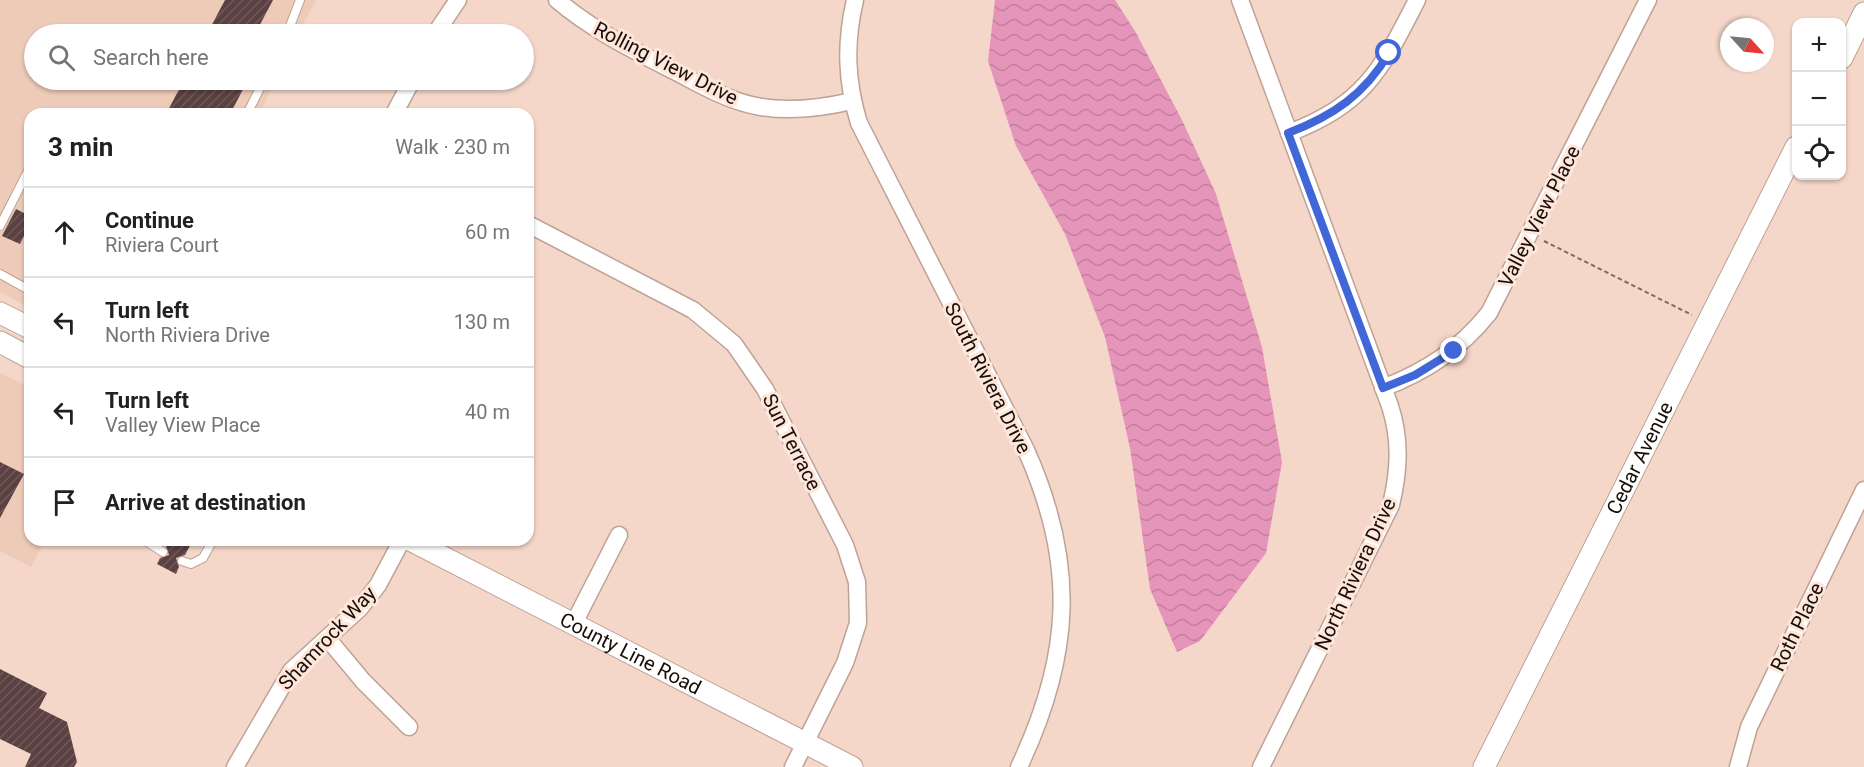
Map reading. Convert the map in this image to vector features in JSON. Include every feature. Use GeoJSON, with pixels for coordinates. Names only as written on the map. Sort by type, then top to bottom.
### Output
{"type":"FeatureCollection","features":[{"type":"Feature","properties":{"kind":"street"},"geometry":{"type":"LineString","coordinates":[[442,24],[458,0]]}},
{"type":"Feature","properties":{"kind":"street","name":"Rolling View Drive"},"geometry":{"type":"LineString","coordinates":[[557,0],[594,27],[630,48],[734,100],[785,110],[810,109],[852,101]]}},
{"type":"Feature","properties":{"kind":"street","name":"South Riviera Drive"},"geometry":{"type":"LineString","coordinates":[[855,0],[847,50],[852,101],[869,146],[1026,450],[1040,482],[1052,520],[1062,588],[1058,657],[1039,723],[1019,767]]}},
{"type":"Feature","properties":{"kind":"street","name":"North Riviera Drive"},"geometry":{"type":"LineString","coordinates":[[1239,0],[1383,388],[1398,440],[1398,472],[1391,505],[1261,767]]}},
{"type":"Feature","properties":{"kind":"street"},"geometry":{"type":"LineString","coordinates":[[1288,133],[1327,117],[1364,89],[1378,71],[1417,0]]}},
{"type":"Feature","properties":{"kind":"street","name":"Valley View Place"},"geometry":{"type":"LineString","coordinates":[[1383,388],[1436,364],[1473,333],[1493,306],[1648,0]]}},
{"type":"Feature","properties":{"kind":"street"},"geometry":{"type":"LineString","coordinates":[[1846,50],[1864,13]]}},
{"type":"Feature","properties":{"kind":"street"},"geometry":{"type":"LineString","coordinates":[[397,108],[407,90]]}},
{"type":"Feature","properties":{"kind":"street","name":"Cedar Avenue"},"geometry":{"type":"LineString","coordinates":[[1484,767],[1792,157]]}},
{"type":"Feature","properties":{"kind":"street","name":"Sun Terrace"},"geometry":{"type":"LineString","coordinates":[[534,227],[693,310],[734,344],[765,389],[845,545],[857,582],[858,623],[852,645],[793,767]]}},
{"type":"Feature","properties":{"kind":"street"},"geometry":{"type":"LineString","coordinates":[[0,313],[24,325]]}},
{"type":"Feature","properties":{"kind":"street"},"geometry":{"type":"LineString","coordinates":[[0,342],[24,355]]}},
{"type":"Feature","properties":{"kind":"street","name":"Roth Place"},"geometry":{"type":"LineString","coordinates":[[1738,767],[1749,727],[1864,490]]}},
{"type":"Feature","properties":{"kind":"street"},"geometry":{"type":"LineString","coordinates":[[574,623],[619,535]]}},
{"type":"Feature","properties":{"kind":"street","name":"Shamrock Way"},"geometry":{"type":"LineString","coordinates":[[235,767],[278,688],[291,671],[328,639],[369,598],[399,546]]}},
{"type":"Feature","properties":{"kind":"street","name":"County Line Road"},"geometry":{"type":"LineString","coordinates":[[422,546],[852,767]]}},
{"type":"Feature","properties":{"kind":"street"},"geometry":{"type":"LineString","coordinates":[[328,639],[363,681],[409,727]]}},
{"type":"Feature","properties":{"kind":"lane"},"geometry":{"type":"LineString","coordinates":[[291,24],[300,0]]}},
{"type":"Feature","properties":{"kind":"lane"},"geometry":{"type":"LineString","coordinates":[[250,108],[259,90]]}},
{"type":"Feature","properties":{"kind":"lane"},"geometry":{"type":"LineString","coordinates":[[0,226],[24,180]]}},
{"type":"Feature","properties":{"kind":"lane"},"geometry":{"type":"LineString","coordinates":[[0,274],[24,288]]}},
{"type":"Feature","properties":{"kind":"lane"},"geometry":{"type":"LineString","coordinates":[[154,546],[163,552]]}},
{"type":"Feature","properties":{"kind":"lane"},"geometry":{"type":"LineString","coordinates":[[182,561],[191,564],[203,558],[210,546]]}},
{"type":"Feature","properties":{"kind":"path"},"geometry":{"type":"LineString","coordinates":[[1530,234],[1708,323]]}},
{"type":"Feature","properties":{"kind":"shaded area"},"geometry":{"type":"Polygon","coordinates":[[[0,0],[316,0],[303,24],[24,24],[24,90],[271,90],[262,108],[24,108],[24,305],[0,292],[0,0]]]}},
{"type":"Feature","properties":{"kind":"shaded area"},"geometry":{"type":"Polygon","coordinates":[[[0,373],[24,384],[24,546],[42,546],[31,567],[0,551],[0,373]]]}},
{"type":"Feature","properties":{"kind":"water"},"geometry":{"type":"Polygon","coordinates":[[[995,0],[1115,0],[1135,31],[1182,120],[1216,194],[1262,347],[1282,462],[1266,553],[1200,641],[1177,652],[1150,589],[1130,448],[1105,337],[1065,234],[1016,146],[988,61],[995,0]]]}},
{"type":"Feature","properties":{"kind":"building"},"geometry":{"type":"Polygon","coordinates":[[[225,0],[273,0],[260,24],[212,24],[225,0]]]}},
{"type":"Feature","properties":{"kind":"building"},"geometry":{"type":"Polygon","coordinates":[[[179,90],[243,90],[233,108],[169,108],[179,90]]]}},
{"type":"Feature","properties":{"kind":"building"},"geometry":{"type":"Polygon","coordinates":[[[16,209],[24,213],[24,236],[20,244],[2,236],[16,209]]]}},
{"type":"Feature","properties":{"kind":"building"},"geometry":{"type":"Polygon","coordinates":[[[0,462],[24,474],[0,518],[0,462]]]}},
{"type":"Feature","properties":{"kind":"building"},"geometry":{"type":"Polygon","coordinates":[[[166,546],[190,546],[185,555],[176,558],[179,567],[176,574],[157,564],[160,558],[169,555],[166,546]]]}},
{"type":"Feature","properties":{"kind":"building"},"geometry":{"type":"Polygon","coordinates":[[[0,669],[47,693],[39,708],[67,722],[77,762],[74,767],[25,767],[31,754],[0,739],[0,669]]]}},
{"type":"Feature","properties":{"kind":"route"},"geometry":{"type":"LineString","coordinates":[[1389,53],[1364,89],[1346,104],[1327,117],[1288,133],[1383,388],[1415,375],[1454,351]]}}]}
